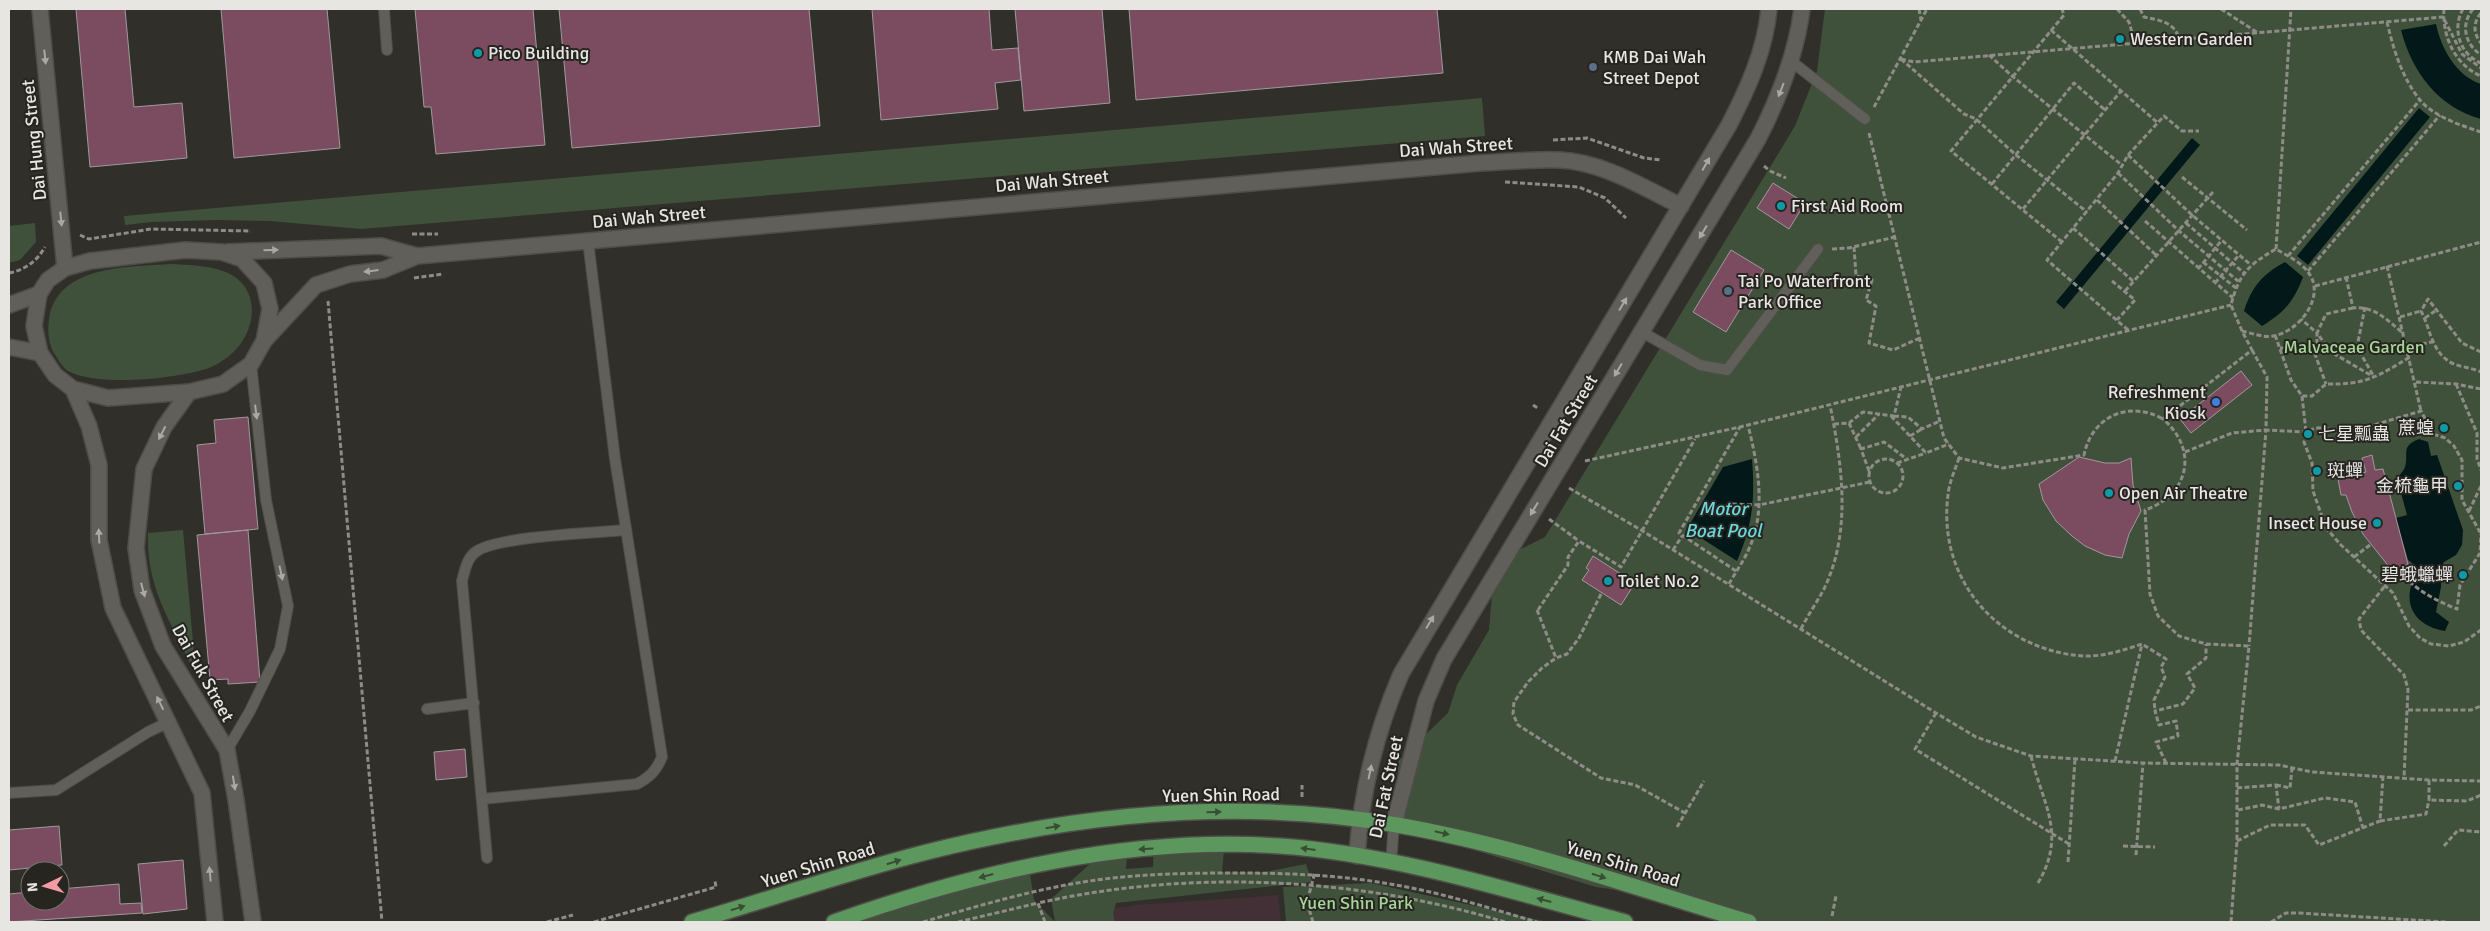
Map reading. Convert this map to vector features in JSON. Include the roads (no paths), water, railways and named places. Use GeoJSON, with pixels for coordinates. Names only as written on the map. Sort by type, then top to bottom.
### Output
{"type":"FeatureCollection","features":[{"type":"Feature","properties":{"kind":"main road","name":"Yuen Shin Road"},"geometry":{"type":"LineString","coordinates":[[692,922],[924,853],[986,838],[1061,825],[1203,812],[1249,811],[1394,824],[1506,848],[1749,922]]}},
{"type":"Feature","properties":{"kind":"main road"},"geometry":{"type":"LineString","coordinates":[[834,922],[990,875],[1098,854],[1224,845],[1279,846],[1356,856],[1491,886],[1625,922]]}},
{"type":"Feature","properties":{"kind":"street","name":"Dai Hung Street"},"geometry":{"type":"LineString","coordinates":[[40,9],[65,268]]}},
{"type":"Feature","properties":{"kind":"street","name":"Dai Fat Street"},"geometry":{"type":"LineString","coordinates":[[1356,856],[1360,820],[1382,722],[1404,666],[1681,206],[1747,91],[1764,41],[1769,9]]}},
{"type":"Feature","properties":{"kind":"street","name":"Dai Fat Street"},"geometry":{"type":"LineString","coordinates":[[1394,824],[1426,701],[1444,659],[1758,139],[1781,92],[1791,62],[1802,9]]}},
{"type":"Feature","properties":{"kind":"street","name":"Dai Wah Street"},"geometry":{"type":"LineString","coordinates":[[264,341],[316,284],[350,274],[383,270],[417,256],[1456,165],[1561,160],[1606,170],[1681,206]]}},
{"type":"Feature","properties":{"kind":"street","name":"Dai Wah Street"},"geometry":{"type":"LineString","coordinates":[[65,268],[137,254],[185,250],[222,252],[380,246],[417,256]]}},
{"type":"Feature","properties":{"kind":"street"},"geometry":{"type":"LineString","coordinates":[[65,268],[48,280],[39,294],[34,326],[40,353],[54,375],[73,389],[108,398],[189,392],[223,384],[251,364],[264,341],[270,309],[264,283],[242,260],[222,252]]}},
{"type":"Feature","properties":{"kind":"street"},"geometry":{"type":"LineString","coordinates":[[9,305],[39,294]]}},
{"type":"Feature","properties":{"kind":"street"},"geometry":{"type":"LineString","coordinates":[[9,346],[40,353]]}},
{"type":"Feature","properties":{"kind":"street"},"geometry":{"type":"LineString","coordinates":[[73,389],[89,426],[99,465],[98,540],[113,608],[202,793],[215,922]]}},
{"type":"Feature","properties":{"kind":"street","name":"Dai Fuk Street"},"geometry":{"type":"LineString","coordinates":[[189,392],[164,427],[144,469],[136,548],[142,590],[163,646],[227,750],[253,922]]}},
{"type":"Feature","properties":{"kind":"lane"},"geometry":{"type":"LineString","coordinates":[[384,9],[387,50]]}},
{"type":"Feature","properties":{"kind":"lane"},"geometry":{"type":"LineString","coordinates":[[1791,62],[1865,119]]}},
{"type":"Feature","properties":{"kind":"lane"},"geometry":{"type":"LineString","coordinates":[[482,799],[637,784],[648,778],[657,768],[662,757],[626,530],[588,241]]}},
{"type":"Feature","properties":{"kind":"lane"},"geometry":{"type":"LineString","coordinates":[[1642,332],[1700,365],[1727,370],[1818,249]]}},
{"type":"Feature","properties":{"kind":"lane"},"geometry":{"type":"LineString","coordinates":[[227,750],[250,711],[280,649],[288,606],[266,500],[251,364]]}},
{"type":"Feature","properties":{"kind":"lane"},"geometry":{"type":"LineString","coordinates":[[488,858],[462,580],[467,561],[477,551],[498,543],[626,530]]}},
{"type":"Feature","properties":{"kind":"lane"},"geometry":{"type":"LineString","coordinates":[[427,710],[474,703]]}},
{"type":"Feature","properties":{"kind":"lane"},"geometry":{"type":"LineString","coordinates":[[9,793],[56,790],[148,732],[169,722]]}},
{"type":"Feature","properties":{"kind":"lane","name":"Dai Fat Street"},"geometry":{"type":"LineString","coordinates":[[1391,863],[1394,824]]}},
{"type":"Feature","properties":{"kind":"water"},"geometry":{"type":"Polygon","coordinates":[[[2436,24],[2446,51],[2457,68],[2464,75],[2481,84],[2481,119],[2452,106],[2440,97],[2429,86],[2412,60],[2401,30],[2436,24]]]}},
{"type":"Feature","properties":{"kind":"water"},"geometry":{"type":"Polygon","coordinates":[[[2419,108],[2430,117],[2308,265],[2297,256],[2419,108]]]}},
{"type":"Feature","properties":{"kind":"water"},"geometry":{"type":"Polygon","coordinates":[[[2192,138],[2200,145],[2064,309],[2056,302],[2192,138]]]}},
{"type":"Feature","properties":{"kind":"water"},"geometry":{"type":"Polygon","coordinates":[[[2285,262],[2303,277],[2296,293],[2287,306],[2262,326],[2244,311],[2247,302],[2264,276],[2285,262]]]}},
{"type":"Feature","properties":{"kind":"water"},"geometry":{"type":"Polygon","coordinates":[[[2419,439],[2428,442],[2431,456],[2437,455],[2463,530],[2462,545],[2456,555],[2444,562],[2441,567],[2441,587],[2436,612],[2449,622],[2445,631],[2427,625],[2420,620],[2411,607],[2410,590],[2413,580],[2408,575],[2416,566],[2408,560],[2396,518],[2407,515],[2397,478],[2405,467],[2407,447],[2419,439]]]}},
{"type":"Feature","properties":{"kind":"water","name":"Motor Boat Pool"},"geometry":{"type":"Polygon","coordinates":[[[1752,459],[1752,511],[1747,535],[1737,561],[1687,529],[1723,467],[1752,459]]]}},
{"type":"Feature","properties":{"kind":"place","name":"Western Garden"},"geometry":{"type":"Point","coordinates":[2120,39]}},
{"type":"Feature","properties":{"kind":"place","name":"Pico Building"},"geometry":{"type":"Point","coordinates":[478,53]}},
{"type":"Feature","properties":{"kind":"place","name":"KMB Dai Wah Street Depot"},"geometry":{"type":"Point","coordinates":[1593,67]}},
{"type":"Feature","properties":{"kind":"place","name":"First Aid Room"},"geometry":{"type":"Point","coordinates":[1781,206]}},
{"type":"Feature","properties":{"kind":"place","name":"Tai Po Waterfront Park Office"},"geometry":{"type":"Point","coordinates":[1728,291]}},
{"type":"Feature","properties":{"kind":"place","name":"Refreshment Kiosk"},"geometry":{"type":"Point","coordinates":[2216,402]}},
{"type":"Feature","properties":{"kind":"place","name":"蔗蝗"},"geometry":{"type":"Point","coordinates":[2444,428]}},
{"type":"Feature","properties":{"kind":"place","name":"七星瓢蟲"},"geometry":{"type":"Point","coordinates":[2308,434]}},
{"type":"Feature","properties":{"kind":"place","name":"斑蟬"},"geometry":{"type":"Point","coordinates":[2317,471]}},
{"type":"Feature","properties":{"kind":"place","name":"金梳龜甲"},"geometry":{"type":"Point","coordinates":[2458,486]}},
{"type":"Feature","properties":{"kind":"place","name":"Open Air Theatre"},"geometry":{"type":"Point","coordinates":[2109,493]}},
{"type":"Feature","properties":{"kind":"place","name":"Insect House"},"geometry":{"type":"Point","coordinates":[2377,523]}},
{"type":"Feature","properties":{"kind":"place","name":"碧蛾蠟蟬"},"geometry":{"type":"Point","coordinates":[2463,575]}},
{"type":"Feature","properties":{"kind":"place","name":"Toilet No.2"},"geometry":{"type":"Point","coordinates":[1608,581]}},
{"type":"Feature","properties":{"kind":"park label","name":"Malvaceae Garden"},"geometry":{"type":"Point","coordinates":[2354,347]}},
{"type":"Feature","properties":{"kind":"park label","name":"Yuen Shin Park"},"geometry":{"type":"Point","coordinates":[1356,903]}}]}
